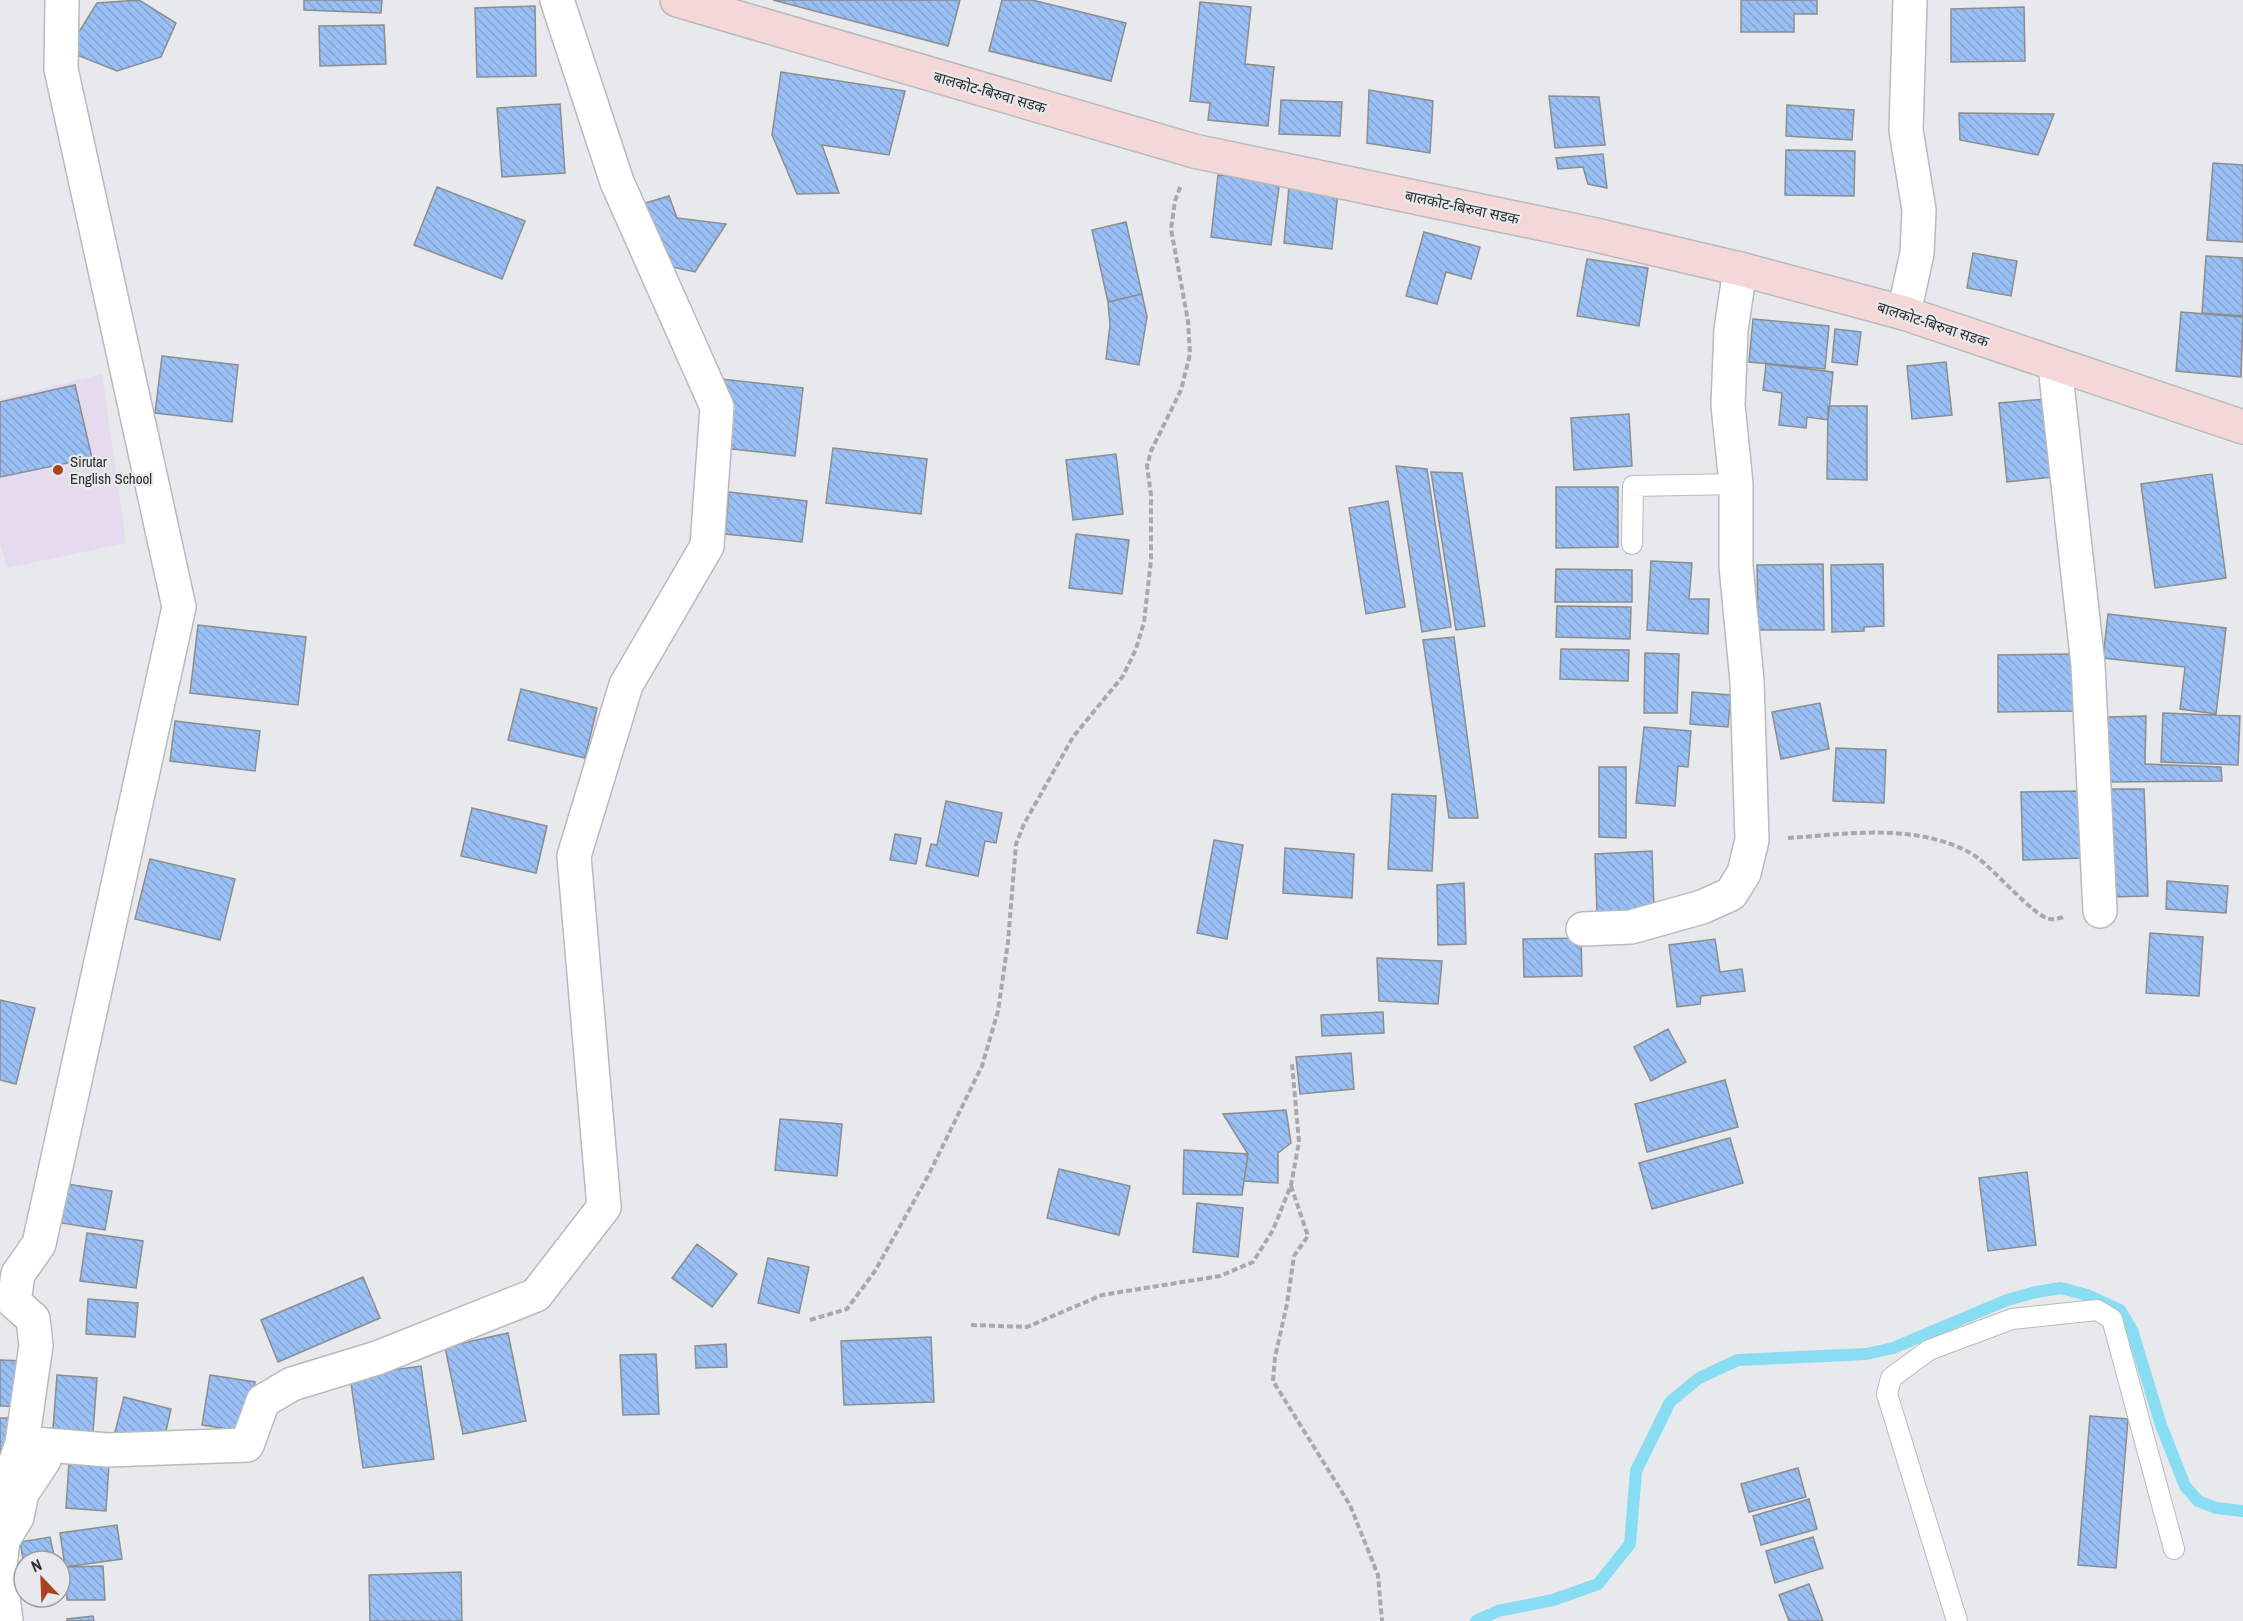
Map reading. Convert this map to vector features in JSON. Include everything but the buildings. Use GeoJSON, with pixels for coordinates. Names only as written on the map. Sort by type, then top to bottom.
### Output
{"type":"FeatureCollection","features":[{"type":"Feature","properties":{"kind":"main road","name":"बालकोट-बिरुवा सडक"},"geometry":{"type":"LineString","coordinates":[[677,0],[1194,151],[1596,235],[1740,269],[1904,313],[2055,366],[2243,427]]}},
{"type":"Feature","properties":{"kind":"street"},"geometry":{"type":"LineString","coordinates":[[0,1525],[9,1521],[12,1473],[22,1443],[36,1345],[33,1320],[14,1302],[18,1274],[39,1244],[179,607],[61,69],[62,0]]}},
{"type":"Feature","properties":{"kind":"street"},"geometry":{"type":"LineString","coordinates":[[22,1443],[108,1450],[248,1445],[263,1401],[292,1384],[376,1358],[536,1295],[604,1207],[574,856],[626,685],[707,546],[717,407],[617,182],[558,0]]}},
{"type":"Feature","properties":{"kind":"street"},"geometry":{"type":"LineString","coordinates":[[1904,313],[1917,253],[1919,210],[1906,130],[1910,0]]}},
{"type":"Feature","properties":{"kind":"street"},"geometry":{"type":"LineString","coordinates":[[1583,929],[1631,927],[1702,907],[1731,894],[1744,873],[1752,840],[1747,681],[1736,566],[1736,484],[1728,405],[1731,330],[1740,269]]}},
{"type":"Feature","properties":{"kind":"street"},"geometry":{"type":"LineString","coordinates":[[2055,366],[2088,665],[2100,911]]}},
{"type":"Feature","properties":{"kind":"street"},"geometry":{"type":"LineString","coordinates":[[0,1567],[3,1540],[17,1517],[22,1493],[44,1460],[22,1443]]}},
{"type":"Feature","properties":{"kind":"street"},"geometry":{"type":"LineString","coordinates":[[0,1574],[6,1621]]}},
{"type":"Feature","properties":{"kind":"lane"},"geometry":{"type":"LineString","coordinates":[[1632,544],[1633,486],[1736,484]]}},
{"type":"Feature","properties":{"kind":"lane"},"geometry":{"type":"LineString","coordinates":[[1957,1621],[1887,1394],[1891,1378],[1929,1350],[2013,1319],[2097,1310],[2112,1319],[2174,1549]]}},
{"type":"Feature","properties":{"kind":"path"},"geometry":{"type":"LineString","coordinates":[[810,1320],[847,1309],[875,1271],[928,1176],[977,1076],[998,1011],[1008,942],[1016,844],[1023,824],[1067,747],[1123,676],[1136,649],[1144,622],[1151,560],[1151,495],[1147,466],[1151,451],[1181,390],[1190,354],[1188,321],[1171,229],[1175,201],[1194,151]]}},
{"type":"Feature","properties":{"kind":"path"},"geometry":{"type":"LineString","coordinates":[[1752,840],[1879,832],[1919,834],[1943,840],[1972,854],[2022,897],[2034,911],[2050,920],[2100,911]]}},
{"type":"Feature","properties":{"kind":"path"},"geometry":{"type":"LineString","coordinates":[[971,1325],[1027,1327],[1102,1295],[1220,1276],[1253,1262],[1273,1230],[1291,1185],[1299,1142],[1292,1064]]}},
{"type":"Feature","properties":{"kind":"path"},"geometry":{"type":"LineString","coordinates":[[1291,1185],[1308,1236],[1294,1256],[1287,1304],[1275,1357],[1273,1381],[1350,1505],[1378,1575],[1382,1621]]}},
{"type":"Feature","properties":{"kind":"shaded area","name":"Sirutar English School"},"geometry":{"type":"Polygon","coordinates":[[[102,374],[126,543],[7,568],[0,542],[0,399],[102,374]]]}},
{"type":"Feature","properties":{"kind":"waterway"},"geometry":{"type":"LineString","coordinates":[[1476,1621],[1498,1611],[1553,1600],[1598,1584],[1630,1544],[1636,1471],[1670,1402],[1699,1378],[1738,1360],[1866,1354],[1893,1348],[2007,1300],[2061,1288],[2087,1295],[2120,1310],[2132,1330],[2161,1425],[2185,1486],[2198,1501],[2216,1508],[2243,1511]]}},
{"type":"Feature","properties":{"kind":"place","name":"Sirutar English School"},"geometry":{"type":"Point","coordinates":[58,470]}}]}
